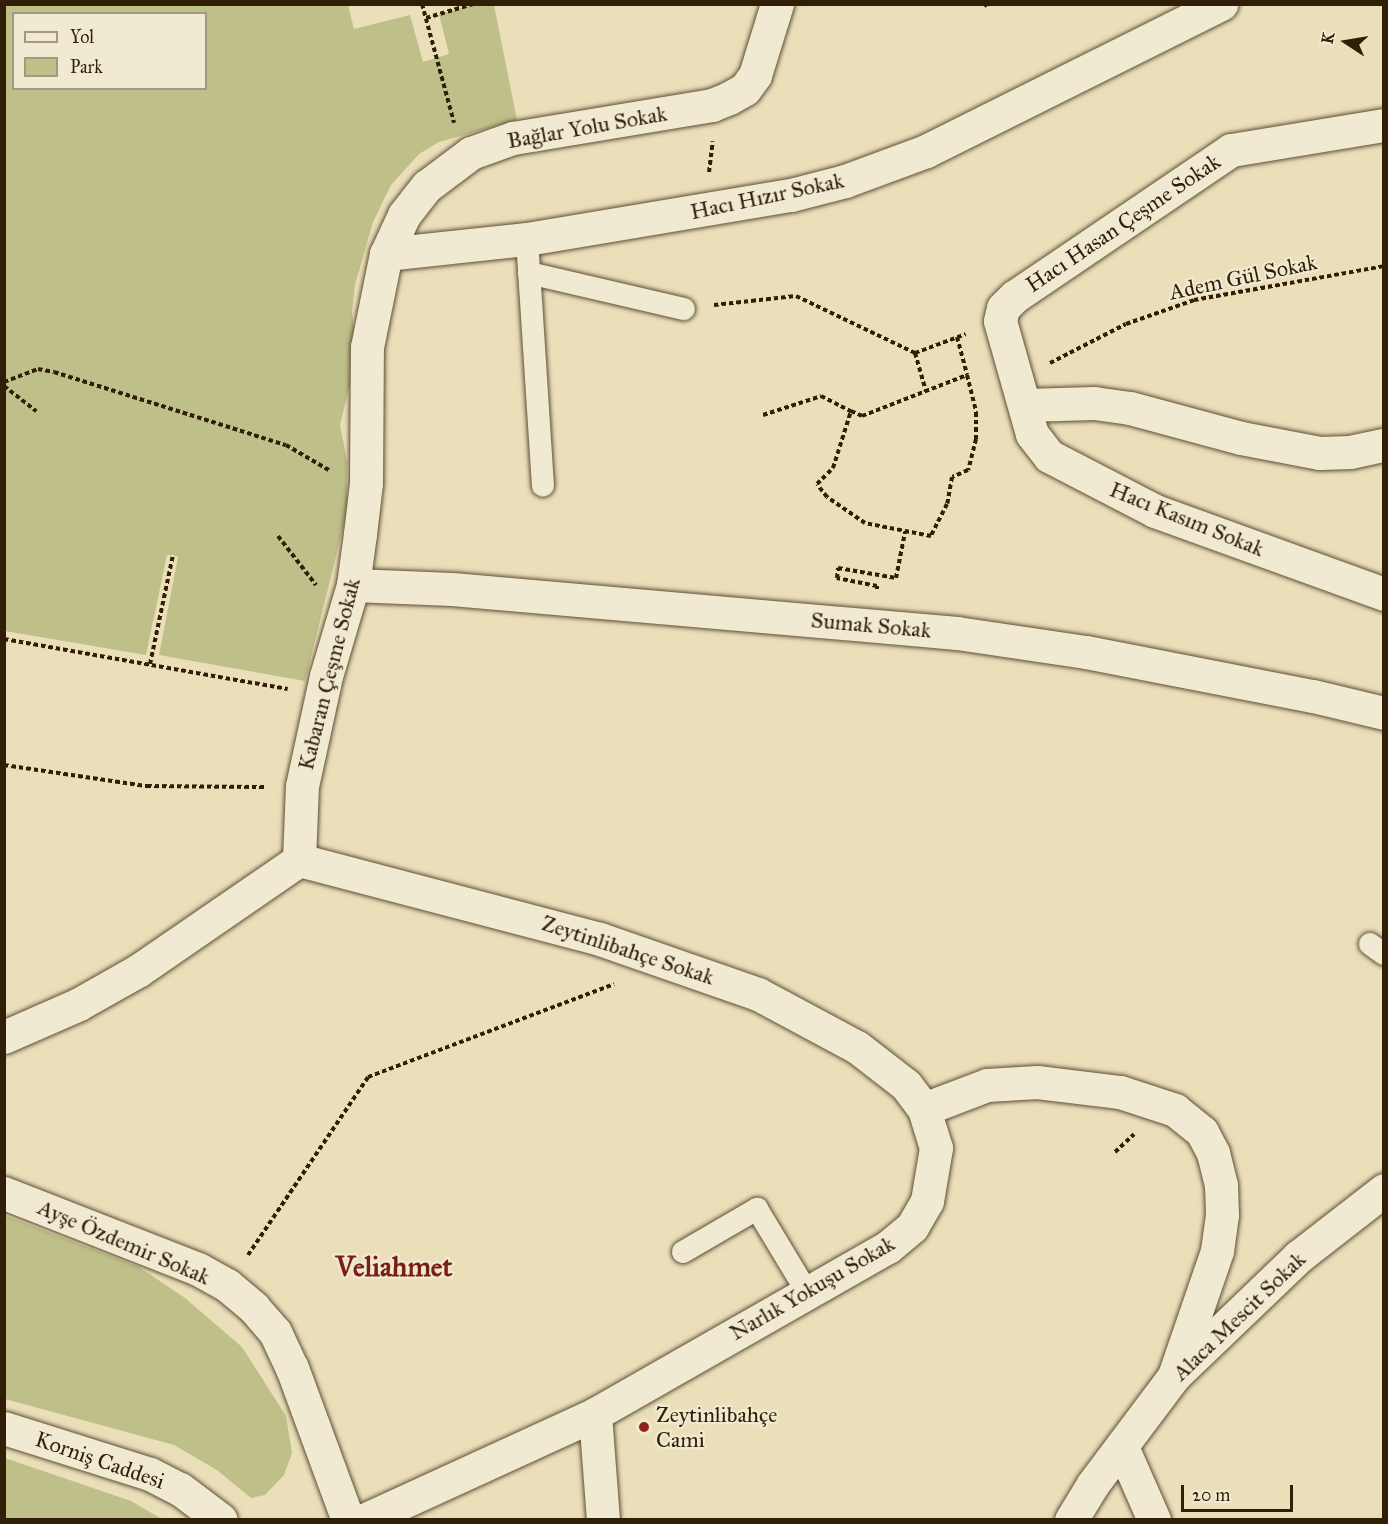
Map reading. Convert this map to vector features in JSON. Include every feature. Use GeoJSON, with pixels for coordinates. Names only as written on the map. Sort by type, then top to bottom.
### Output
{"type":"FeatureCollection","features":[{"type":"Feature","properties":{"kind":"street","name":"Bağlar Yolu Sokak"},"geometry":{"type":"LineString","coordinates":[[386,254],[390,240],[415,200],[427,186],[463,158],[513,138],[712,105],[745,89],[756,75],[777,4]]}},
{"type":"Feature","properties":{"kind":"street","name":"Hacı Hızır Sokak"},"geometry":{"type":"LineString","coordinates":[[386,254],[527,239],[704,209],[845,181],[926,151],[1221,4]]}},
{"type":"Feature","properties":{"kind":"street","name":"Hacı Hasan Çeşme Sokak"},"geometry":{"type":"LineString","coordinates":[[1000,321],[1003,308],[1015,296],[1231,150],[1383,125]]}},
{"type":"Feature","properties":{"kind":"street","name":"Kabaran Çeşme Sokak"},"geometry":{"type":"LineString","coordinates":[[299,860],[302,786],[321,695],[353,585],[364,494],[368,347],[386,254]]}},
{"type":"Feature","properties":{"kind":"street"},"geometry":{"type":"LineString","coordinates":[[1000,321],[1021,393],[1130,408],[1241,438],[1320,453],[1350,452],[1383,445]]}},
{"type":"Feature","properties":{"kind":"street","name":"Hacı Kasım Sokak"},"geometry":{"type":"LineString","coordinates":[[1021,393],[1037,444],[1068,468],[1155,511],[1383,594]]}},
{"type":"Feature","properties":{"kind":"street","name":"Sumak Sokak"},"geometry":{"type":"LineString","coordinates":[[353,585],[463,590],[957,633],[1098,655],[1313,696],[1383,713]]}},
{"type":"Feature","properties":{"kind":"street"},"geometry":{"type":"LineString","coordinates":[[4,1037],[79,1004],[139,970],[299,860]]}},
{"type":"Feature","properties":{"kind":"street","name":"Zeytinlibahçe Sokak"},"geometry":{"type":"LineString","coordinates":[[299,860],[525,918],[671,962],[758,994],[847,1041],[906,1085],[924,1109]]}},
{"type":"Feature","properties":{"kind":"street"},"geometry":{"type":"LineString","coordinates":[[924,1109],[987,1084],[1037,1082],[1120,1092],[1157,1102],[1190,1119],[1212,1153],[1221,1185],[1222,1215],[1217,1251],[1174,1376]]}},
{"type":"Feature","properties":{"kind":"street","name":"Narlık Yokuşu Sokak"},"geometry":{"type":"LineString","coordinates":[[364,1520],[596,1414],[888,1247],[912,1227],[927,1201],[934,1174],[936,1148],[924,1109]]}},
{"type":"Feature","properties":{"kind":"street","name":"Alaca Mescit Sokak"},"geometry":{"type":"LineString","coordinates":[[1071,1520],[1174,1376],[1298,1257],[1383,1190]]}},
{"type":"Feature","properties":{"kind":"street","name":"Ayşe Özdemir Sokak"},"geometry":{"type":"LineString","coordinates":[[4,1193],[158,1252],[227,1286],[275,1332],[312,1418],[348,1520]]}},
{"type":"Feature","properties":{"kind":"street"},"geometry":{"type":"LineString","coordinates":[[596,1414],[603,1520]]}},
{"type":"Feature","properties":{"kind":"street","name":"Korniş Caddesi"},"geometry":{"type":"LineString","coordinates":[[4,1428],[150,1474],[180,1489],[221,1520]]}},
{"type":"Feature","properties":{"kind":"street"},"geometry":{"type":"LineString","coordinates":[[1122,1447],[1154,1520]]}},
{"type":"Feature","properties":{"kind":"lane"},"geometry":{"type":"LineString","coordinates":[[527,239],[543,485]]}},
{"type":"Feature","properties":{"kind":"lane"},"geometry":{"type":"LineString","coordinates":[[529,273],[684,309]]}},
{"type":"Feature","properties":{"kind":"lane"},"geometry":{"type":"LineString","coordinates":[[683,1252],[757,1209],[807,1292]]}},
{"type":"Feature","properties":{"kind":"path"},"geometry":{"type":"LineString","coordinates":[[422,4],[463,158]]}},
{"type":"Feature","properties":{"kind":"path"},"geometry":{"type":"LineString","coordinates":[[426,18],[473,4]]}},
{"type":"Feature","properties":{"kind":"path"},"geometry":{"type":"LineString","coordinates":[[704,209],[713,138]]}},
{"type":"Feature","properties":{"kind":"path","name":"Adem Gül Sokak"},"geometry":{"type":"LineString","coordinates":[[1021,393],[1126,324],[1194,300],[1383,266]]}},
{"type":"Feature","properties":{"kind":"path"},"geometry":{"type":"LineString","coordinates":[[684,309],[796,296],[915,353],[1000,321]]}},
{"type":"Feature","properties":{"kind":"path"},"geometry":{"type":"LineString","coordinates":[[851,411],[833,468],[817,484],[851,517],[905,532],[930,536],[947,504],[952,477],[968,470],[975,439],[976,412],[957,337]]}},
{"type":"Feature","properties":{"kind":"path"},"geometry":{"type":"LineString","coordinates":[[915,353],[926,391]]}},
{"type":"Feature","properties":{"kind":"path"},"geometry":{"type":"LineString","coordinates":[[36,411],[4,384],[38,369],[286,445],[364,494]]}},
{"type":"Feature","properties":{"kind":"path"},"geometry":{"type":"LineString","coordinates":[[763,415],[821,396],[862,416],[967,375]]}},
{"type":"Feature","properties":{"kind":"path"},"geometry":{"type":"LineString","coordinates":[[877,575],[896,578],[905,532]]}},
{"type":"Feature","properties":{"kind":"path"},"geometry":{"type":"LineString","coordinates":[[278,536],[342,619]]}},
{"type":"Feature","properties":{"kind":"path"},"geometry":{"type":"LineString","coordinates":[[150,664],[173,555]]}},
{"type":"Feature","properties":{"kind":"path"},"geometry":{"type":"LineString","coordinates":[[4,639],[321,695]]}},
{"type":"Feature","properties":{"kind":"path"},"geometry":{"type":"LineString","coordinates":[[4,765],[147,786],[203,789],[302,786]]}},
{"type":"Feature","properties":{"kind":"path"},"geometry":{"type":"LineString","coordinates":[[227,1286],[368,1077],[671,962]]}},
{"type":"Feature","properties":{"kind":"green space"},"geometry":{"type":"Polygon","coordinates":[[[5,5],[348,5],[354,29],[410,15],[423,62],[449,54],[439,14],[473,5],[494,5],[517,120],[439,142],[419,154],[391,185],[373,222],[355,285],[352,312],[357,355],[340,425],[347,461],[347,512],[305,681],[159,655],[178,557],[173,555],[167,555],[146,655],[5,631],[5,5]]]}},
{"type":"Feature","properties":{"kind":"green space"},"geometry":{"type":"Polygon","coordinates":[[[4,1215],[139,1267],[185,1298],[242,1347],[286,1416],[292,1453],[284,1475],[265,1495],[251,1498],[217,1470],[174,1445],[5,1399],[4,1215]]]}},
{"type":"Feature","properties":{"kind":"green space"},"geometry":{"type":"Polygon","coordinates":[[[5,1458],[131,1501],[162,1519],[5,1519],[5,1458]]]}},
{"type":"Feature","properties":{"kind":"place","name":"Zeytinlibahçe Cami"},"geometry":{"type":"Point","coordinates":[644,1427]}},
{"type":"Feature","properties":{"kind":"district","name":"Veliahmet"},"geometry":{"type":"Point","coordinates":[394,1267]}}]}
